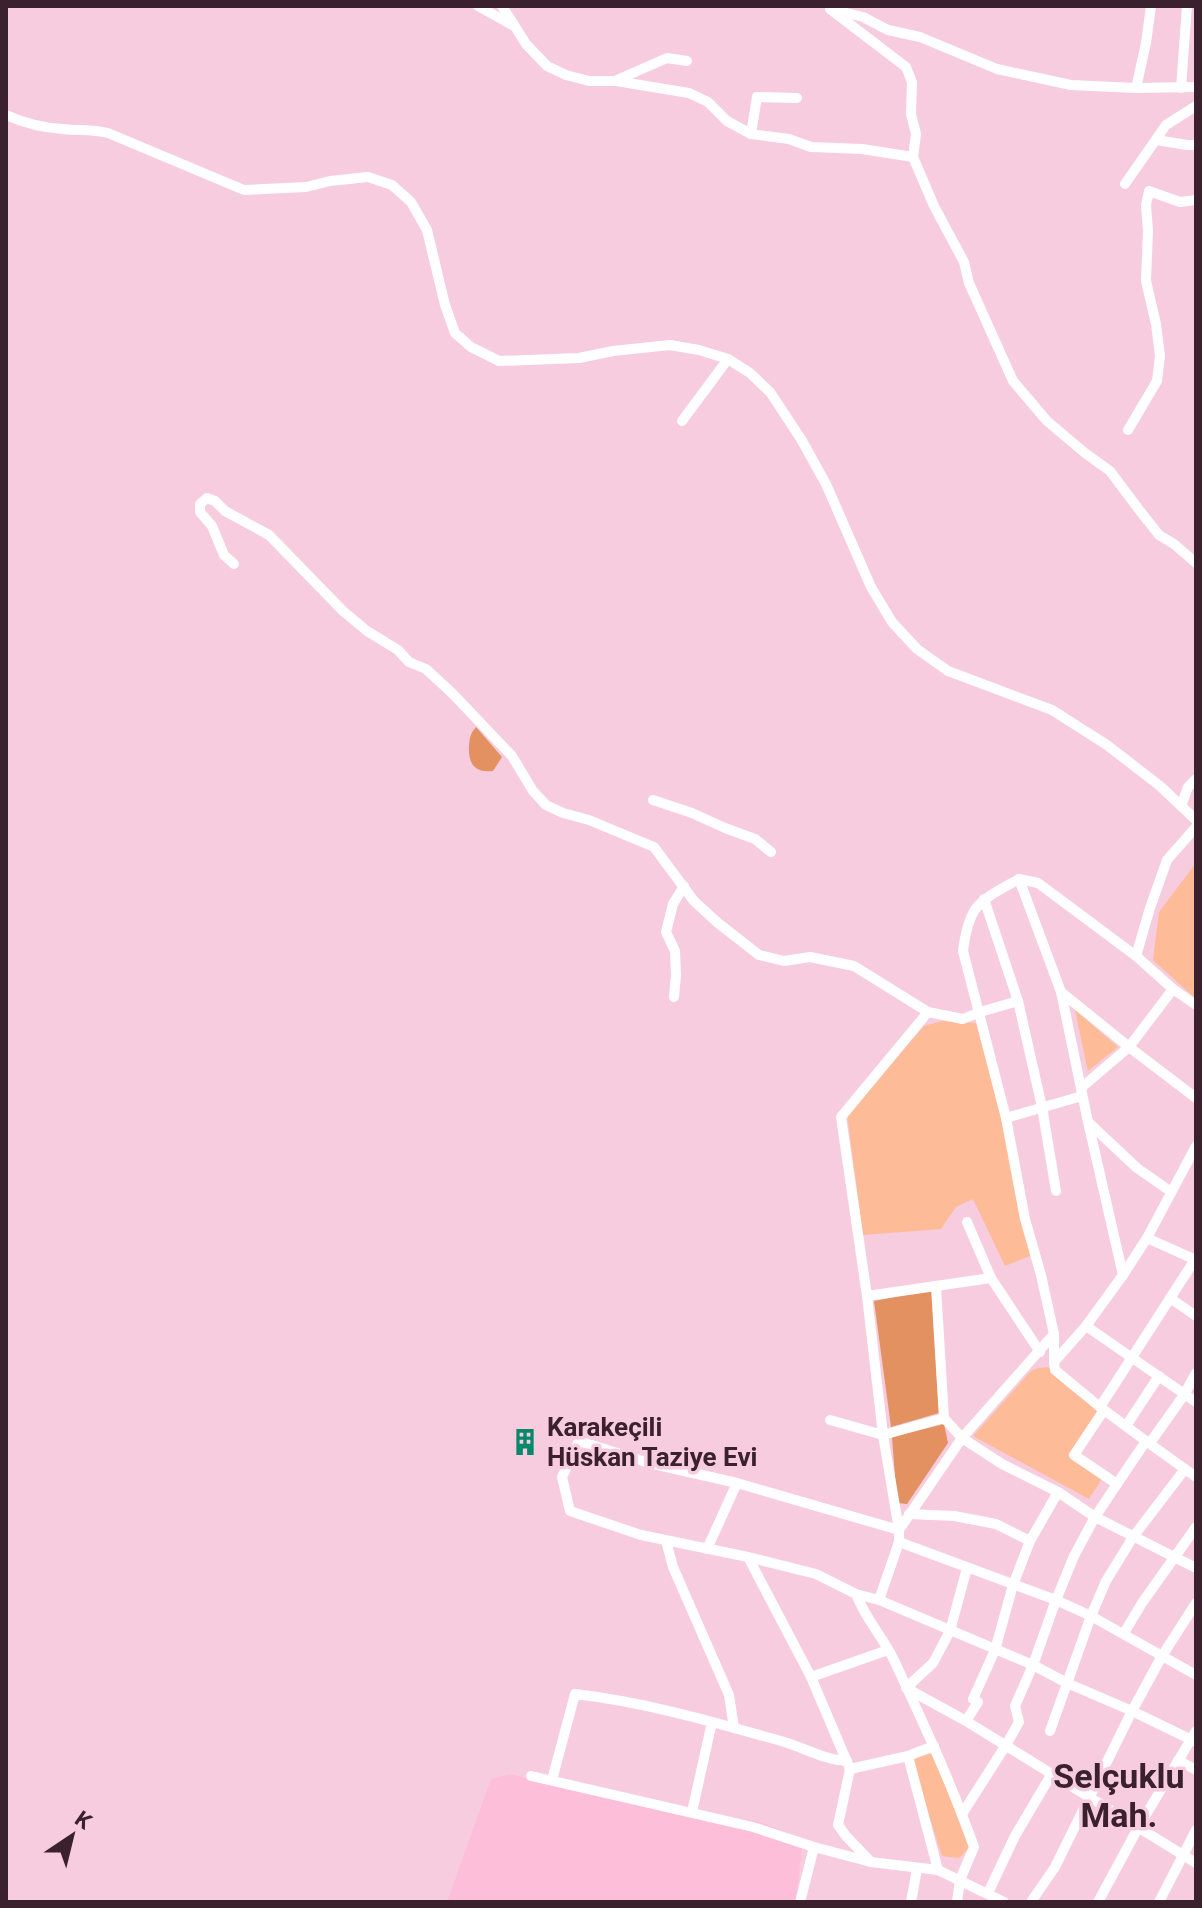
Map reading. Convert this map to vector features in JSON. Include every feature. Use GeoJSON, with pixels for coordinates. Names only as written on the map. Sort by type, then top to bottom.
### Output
{"type":"FeatureCollection","features":[{"type":"Feature","properties":{"kind":"street"},"geometry":{"type":"LineString","coordinates":[[478,6],[516,27]]}},
{"type":"Feature","properties":{"kind":"street"},"geometry":{"type":"LineString","coordinates":[[502,6],[526,44],[547,66],[566,75],[589,81],[616,81],[689,93],[708,102],[727,121],[751,134],[789,139],[811,147],[862,149],[913,157]]}},
{"type":"Feature","properties":{"kind":"street"},"geometry":{"type":"LineString","coordinates":[[1136,88],[1151,6]]}},
{"type":"Feature","properties":{"kind":"street"},"geometry":{"type":"LineString","coordinates":[[1181,88],[1187,6]]}},
{"type":"Feature","properties":{"kind":"street"},"geometry":{"type":"LineString","coordinates":[[824,7],[863,17],[888,30],[920,37],[997,69],[1071,85],[1196,87]]}},
{"type":"Feature","properties":{"kind":"street"},"geometry":{"type":"LineString","coordinates":[[824,7],[906,67],[912,82],[911,114],[916,134],[913,157],[934,206],[964,262],[969,283],[1013,381],[1047,421],[1110,471],[1159,535],[1196,563]]}},
{"type":"Feature","properties":{"kind":"street"},"geometry":{"type":"LineString","coordinates":[[616,81],[667,58],[687,61]]}},
{"type":"Feature","properties":{"kind":"street"},"geometry":{"type":"LineString","coordinates":[[751,134],[757,97],[797,98]]}},
{"type":"Feature","properties":{"kind":"street"},"geometry":{"type":"LineString","coordinates":[[1125,184],[1166,125],[1196,106]]}},
{"type":"Feature","properties":{"kind":"street"},"geometry":{"type":"LineString","coordinates":[[6,115],[22,122],[59,129],[91,129],[108,133],[244,190],[306,187],[368,177],[392,185],[411,202],[427,230],[455,333],[471,347],[499,361],[579,358],[670,345],[728,359],[750,373],[770,392],[801,439],[826,484],[871,587],[892,622],[917,649],[948,671],[1052,710],[1107,745],[1160,786],[1196,820]]}},
{"type":"Feature","properties":{"kind":"street"},"geometry":{"type":"LineString","coordinates":[[1156,140],[1196,145]]}},
{"type":"Feature","properties":{"kind":"street"},"geometry":{"type":"LineString","coordinates":[[1128,430],[1157,381],[1160,356],[1146,281],[1146,205],[1149,191],[1180,202],[1196,200]]}},
{"type":"Feature","properties":{"kind":"street"},"geometry":{"type":"LineString","coordinates":[[682,421],[728,359]]}},
{"type":"Feature","properties":{"kind":"street"},"geometry":{"type":"LineString","coordinates":[[234,564],[224,555],[212,526],[200,512],[200,504],[207,498],[269,535],[343,611],[367,631],[398,650],[409,662],[426,669],[512,756],[533,791],[546,805],[654,847],[694,901],[759,955],[784,961],[810,957],[854,966],[928,1012],[963,1019],[1018,1001]]}},
{"type":"Feature","properties":{"kind":"street"},"geometry":{"type":"LineString","coordinates":[[1181,806],[1188,787],[1196,779]]}},
{"type":"Feature","properties":{"kind":"street"},"geometry":{"type":"LineString","coordinates":[[653,800],[755,839],[771,852]]}},
{"type":"Feature","properties":{"kind":"street"},"geometry":{"type":"LineString","coordinates":[[1136,956],[1167,860],[1196,827]]}},
{"type":"Feature","properties":{"kind":"street"},"geometry":{"type":"LineString","coordinates":[[1019,879],[1061,992],[1123,1275]]}},
{"type":"Feature","properties":{"kind":"street"},"geometry":{"type":"LineString","coordinates":[[1050,1731],[1106,1581],[1133,1537],[1192,1472],[1126,1426],[1055,1370],[1054,1334],[1025,1219],[1006,1118],[963,951],[966,926],[973,911],[984,899],[1019,879],[1038,883],[1196,1005]]}},
{"type":"Feature","properties":{"kind":"street"},"geometry":{"type":"LineString","coordinates":[[674,997],[675,951],[666,932],[673,904],[684,886]]}},
{"type":"Feature","properties":{"kind":"street"},"geometry":{"type":"LineString","coordinates":[[984,899],[1018,1001],[1042,1107],[1056,1191]]}},
{"type":"Feature","properties":{"kind":"street"},"geometry":{"type":"LineString","coordinates":[[1006,1118],[1082,1092],[1129,1047],[1173,989]]}},
{"type":"Feature","properties":{"kind":"street"},"geometry":{"type":"LineString","coordinates":[[1061,992],[1196,1098]]}},
{"type":"Feature","properties":{"kind":"street"},"geometry":{"type":"LineString","coordinates":[[879,1600],[899,1542],[899,1530],[883,1435],[841,1117],[928,1012]]}},
{"type":"Feature","properties":{"kind":"street"},"geometry":{"type":"LineString","coordinates":[[1088,1122],[1137,1168],[1170,1191]]}},
{"type":"Feature","properties":{"kind":"street"},"geometry":{"type":"LineString","coordinates":[[1054,1362],[1086,1326],[1123,1275],[1147,1238],[1196,1146]]}},
{"type":"Feature","properties":{"kind":"street"},"geometry":{"type":"LineString","coordinates":[[967,1222],[991,1278],[1040,1352]]}},
{"type":"Feature","properties":{"kind":"street"},"geometry":{"type":"LineString","coordinates":[[1117,1484],[1074,1455],[1196,1259],[1147,1238]]}},
{"type":"Feature","properties":{"kind":"street"},"geometry":{"type":"LineString","coordinates":[[867,1296],[991,1278]]}},
{"type":"Feature","properties":{"kind":"street"},"geometry":{"type":"LineString","coordinates":[[936,1287],[944,1418],[962,1438],[1002,1464],[1058,1492],[1095,1517],[1196,1568]]}},
{"type":"Feature","properties":{"kind":"street"},"geometry":{"type":"LineString","coordinates":[[1170,1298],[1196,1316]]}},
{"type":"Feature","properties":{"kind":"street"},"geometry":{"type":"LineString","coordinates":[[1086,1326],[1196,1402]]}},
{"type":"Feature","properties":{"kind":"street"},"geometry":{"type":"LineString","coordinates":[[899,1530],[962,1438],[1054,1334]]}},
{"type":"Feature","properties":{"kind":"street"},"geometry":{"type":"LineString","coordinates":[[962,1814],[1019,1722],[1015,1706],[1074,1556],[1117,1484],[1184,1395],[1196,1373]]}},
{"type":"Feature","properties":{"kind":"street"},"geometry":{"type":"LineString","coordinates":[[1126,1426],[1159,1376]]}},
{"type":"Feature","properties":{"kind":"street"},"geometry":{"type":"LineString","coordinates":[[830,1420],[883,1435],[944,1418]]}},
{"type":"Feature","properties":{"kind":"street"},"geometry":{"type":"LineString","coordinates":[[899,1530],[737,1483],[649,1463],[579,1441],[562,1477],[570,1511],[641,1535],[816,1574],[856,1594],[879,1600],[1033,1665],[1067,1683],[1194,1737],[1138,1828],[1098,1902]]}},
{"type":"Feature","properties":{"kind":"street"},"geometry":{"type":"LineString","coordinates":[[707,1549],[737,1483]]}},
{"type":"Feature","properties":{"kind":"street"},"geometry":{"type":"LineString","coordinates":[[966,1721],[978,1702],[973,1699],[995,1650],[1013,1585],[1030,1541],[1058,1492]]}},
{"type":"Feature","properties":{"kind":"street"},"geometry":{"type":"LineString","coordinates":[[909,1514],[954,1516],[996,1524],[1030,1541]]}},
{"type":"Feature","properties":{"kind":"street"},"geometry":{"type":"LineString","coordinates":[[1124,1633],[1196,1527]]}},
{"type":"Feature","properties":{"kind":"street"},"geometry":{"type":"LineString","coordinates":[[666,1541],[673,1567],[729,1695],[734,1728]]}},
{"type":"Feature","properties":{"kind":"street"},"geometry":{"type":"LineString","coordinates":[[899,1542],[1056,1600],[1124,1633],[1196,1675]]}},
{"type":"Feature","properties":{"kind":"street"},"geometry":{"type":"LineString","coordinates":[[748,1557],[811,1677],[848,1765],[838,1825],[871,1862]]}},
{"type":"Feature","properties":{"kind":"street"},"geometry":{"type":"LineString","coordinates":[[906,1688],[933,1663],[950,1631],[967,1568]]}},
{"type":"Feature","properties":{"kind":"street"},"geometry":{"type":"LineString","coordinates":[[856,1594],[862,1611],[888,1650],[934,1746],[974,1847],[960,1880],[957,1902]]}},
{"type":"Feature","properties":{"kind":"street"},"geometry":{"type":"LineString","coordinates":[[1031,1902],[1055,1867],[1162,1656],[1196,1603]]}},
{"type":"Feature","properties":{"kind":"street"},"geometry":{"type":"LineString","coordinates":[[811,1677],[888,1650]]}},
{"type":"Feature","properties":{"kind":"street"},"geometry":{"type":"LineString","coordinates":[[906,1688],[1006,1745],[1196,1863]]}},
{"type":"Feature","properties":{"kind":"street"},"geometry":{"type":"LineString","coordinates":[[552,1780],[575,1694],[602,1697],[712,1722],[786,1742],[848,1765],[908,1756],[934,1746]]}},
{"type":"Feature","properties":{"kind":"street"},"geometry":{"type":"LineString","coordinates":[[692,1812],[712,1722]]}},
{"type":"Feature","properties":{"kind":"street"},"geometry":{"type":"LineString","coordinates":[[908,1756],[938,1870]]}},
{"type":"Feature","properties":{"kind":"street"},"geometry":{"type":"LineString","coordinates":[[1178,1760],[1196,1770]]}},
{"type":"Feature","properties":{"kind":"street"},"geometry":{"type":"LineString","coordinates":[[988,1893],[1015,1836],[1051,1775]]}},
{"type":"Feature","properties":{"kind":"street"},"geometry":{"type":"LineString","coordinates":[[531,1776],[753,1827],[871,1862],[938,1870],[1004,1902]]}},
{"type":"Feature","properties":{"kind":"street"},"geometry":{"type":"LineString","coordinates":[[1159,1902],[1196,1830]]}},
{"type":"Feature","properties":{"kind":"street"},"geometry":{"type":"LineString","coordinates":[[800,1902],[814,1847]]}},
{"type":"Feature","properties":{"kind":"street"},"geometry":{"type":"LineString","coordinates":[[911,1902],[917,1869]]}},
{"type":"Feature","properties":{"kind":"shaded area"},"geometry":{"type":"Polygon","coordinates":[[[476,727],[502,757],[493,771],[477,769],[471,762],[470,740],[476,727]]]}},
{"type":"Feature","properties":{"kind":"shaded area"},"geometry":{"type":"Polygon","coordinates":[[[1196,863],[1196,999],[1153,960],[1159,912],[1196,863]]]}},
{"type":"Feature","properties":{"kind":"shaded area"},"geometry":{"type":"Polygon","coordinates":[[[1075,1010],[1118,1047],[1088,1071],[1075,1010]]]}},
{"type":"Feature","properties":{"kind":"shaded area"},"geometry":{"type":"Polygon","coordinates":[[[942,1021],[976,1023],[999,1110],[1020,1197],[1030,1256],[1005,1266],[973,1199],[956,1207],[941,1229],[863,1235],[847,1115],[924,1026],[942,1021]]]}},
{"type":"Feature","properties":{"kind":"shaded area"},"geometry":{"type":"Polygon","coordinates":[[[932,1290],[939,1413],[891,1427],[874,1301],[932,1290]]]}},
{"type":"Feature","properties":{"kind":"shaded area"},"geometry":{"type":"Polygon","coordinates":[[[1048,1367],[1067,1387],[1098,1410],[1068,1456],[1102,1479],[1089,1499],[973,1436],[1031,1371],[1048,1367]]]}},
{"type":"Feature","properties":{"kind":"shaded area"},"geometry":{"type":"Polygon","coordinates":[[[944,1424],[948,1443],[907,1504],[897,1503],[892,1437],[944,1424]]]}},
{"type":"Feature","properties":{"kind":"shaded area"},"geometry":{"type":"Polygon","coordinates":[[[933,1753],[969,1848],[959,1858],[942,1856],[911,1758],[933,1753]]]}},
{"type":"Feature","properties":{"kind":"shaded area"},"geometry":{"type":"Polygon","coordinates":[[[509,1774],[649,1806],[757,1821],[803,1839],[796,1902],[447,1902],[491,1779],[509,1774]]]}},
{"type":"Feature","properties":{"kind":"place","name":"Karakeçili Hüskan Taziye Evi"},"geometry":{"type":"Point","coordinates":[525,1442]}},
{"type":"Feature","properties":{"kind":"district","name":"Selçuklu Mah."},"geometry":{"type":"Point","coordinates":[1119,1796]}}]}
